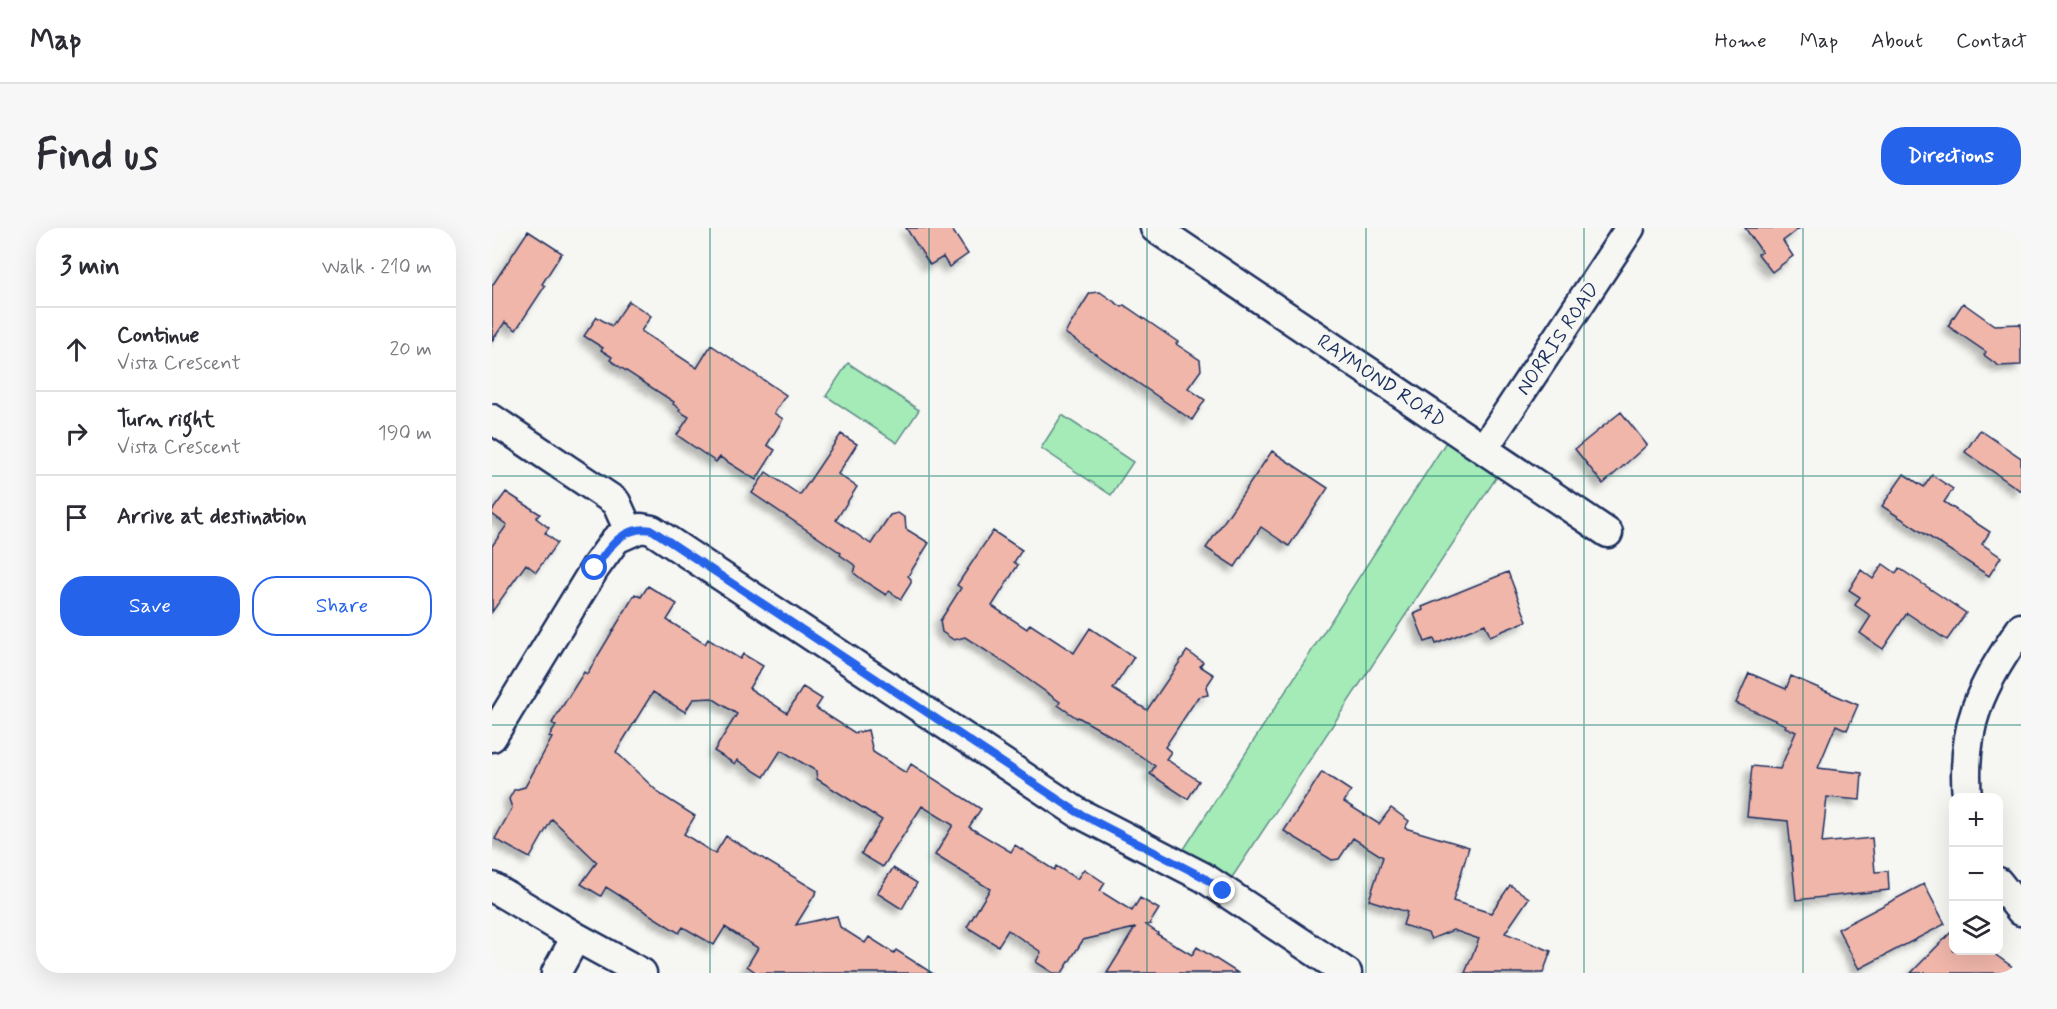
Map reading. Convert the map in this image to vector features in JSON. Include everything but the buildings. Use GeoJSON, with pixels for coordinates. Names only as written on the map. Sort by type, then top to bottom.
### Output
{"type":"FeatureCollection","features":[{"type":"Feature","properties":{"kind":"street","name":"RAYMOND ROAD"},"geometry":{"type":"LineString","coordinates":[[1155,228],[1608,533]]}},
{"type":"Feature","properties":{"kind":"street","name":"NORRIS ROAD"},"geometry":{"type":"LineString","coordinates":[[1484,448],[1630,228]]}},
{"type":"Feature","properties":{"kind":"street"},"geometry":{"type":"LineString","coordinates":[[492,418],[616,502],[629,531]]}},
{"type":"Feature","properties":{"kind":"street"},"geometry":{"type":"LineString","coordinates":[[492,737],[608,549],[616,539],[629,531],[641,528],[652,530],[1077,812],[1203,877],[1347,973]]}},
{"type":"Feature","properties":{"kind":"street"},"geometry":{"type":"LineString","coordinates":[[1967,793],[1967,750],[1972,718],[1986,681],[2021,628]]}},
{"type":"Feature","properties":{"kind":"street"},"geometry":{"type":"LineString","coordinates":[[492,887],[642,973]]}},
{"type":"Feature","properties":{"kind":"street"},"geometry":{"type":"LineString","coordinates":[[2003,888],[2021,911]]}},
{"type":"Feature","properties":{"kind":"street"},"geometry":{"type":"LineString","coordinates":[[556,973],[576,937]]}},
{"type":"Feature","properties":{"kind":"green space"},"geometry":{"type":"Polygon","coordinates":[[[848,363],[919,410],[897,443],[826,396],[848,363]]]}},
{"type":"Feature","properties":{"kind":"green space"},"geometry":{"type":"Polygon","coordinates":[[[1062,415],[1133,462],[1111,495],[1041,448],[1062,415]]]}},
{"type":"Feature","properties":{"kind":"green space"},"geometry":{"type":"Polygon","coordinates":[[[1455,428],[1506,463],[1223,891],[1175,863],[1455,428]]]}},
{"type":"Feature","properties":{"kind":"route"},"geometry":{"type":"LineString","coordinates":[[595,568],[616,539],[629,531],[641,528],[662,535],[1077,812],[1203,877],[1223,891]]}}]}
